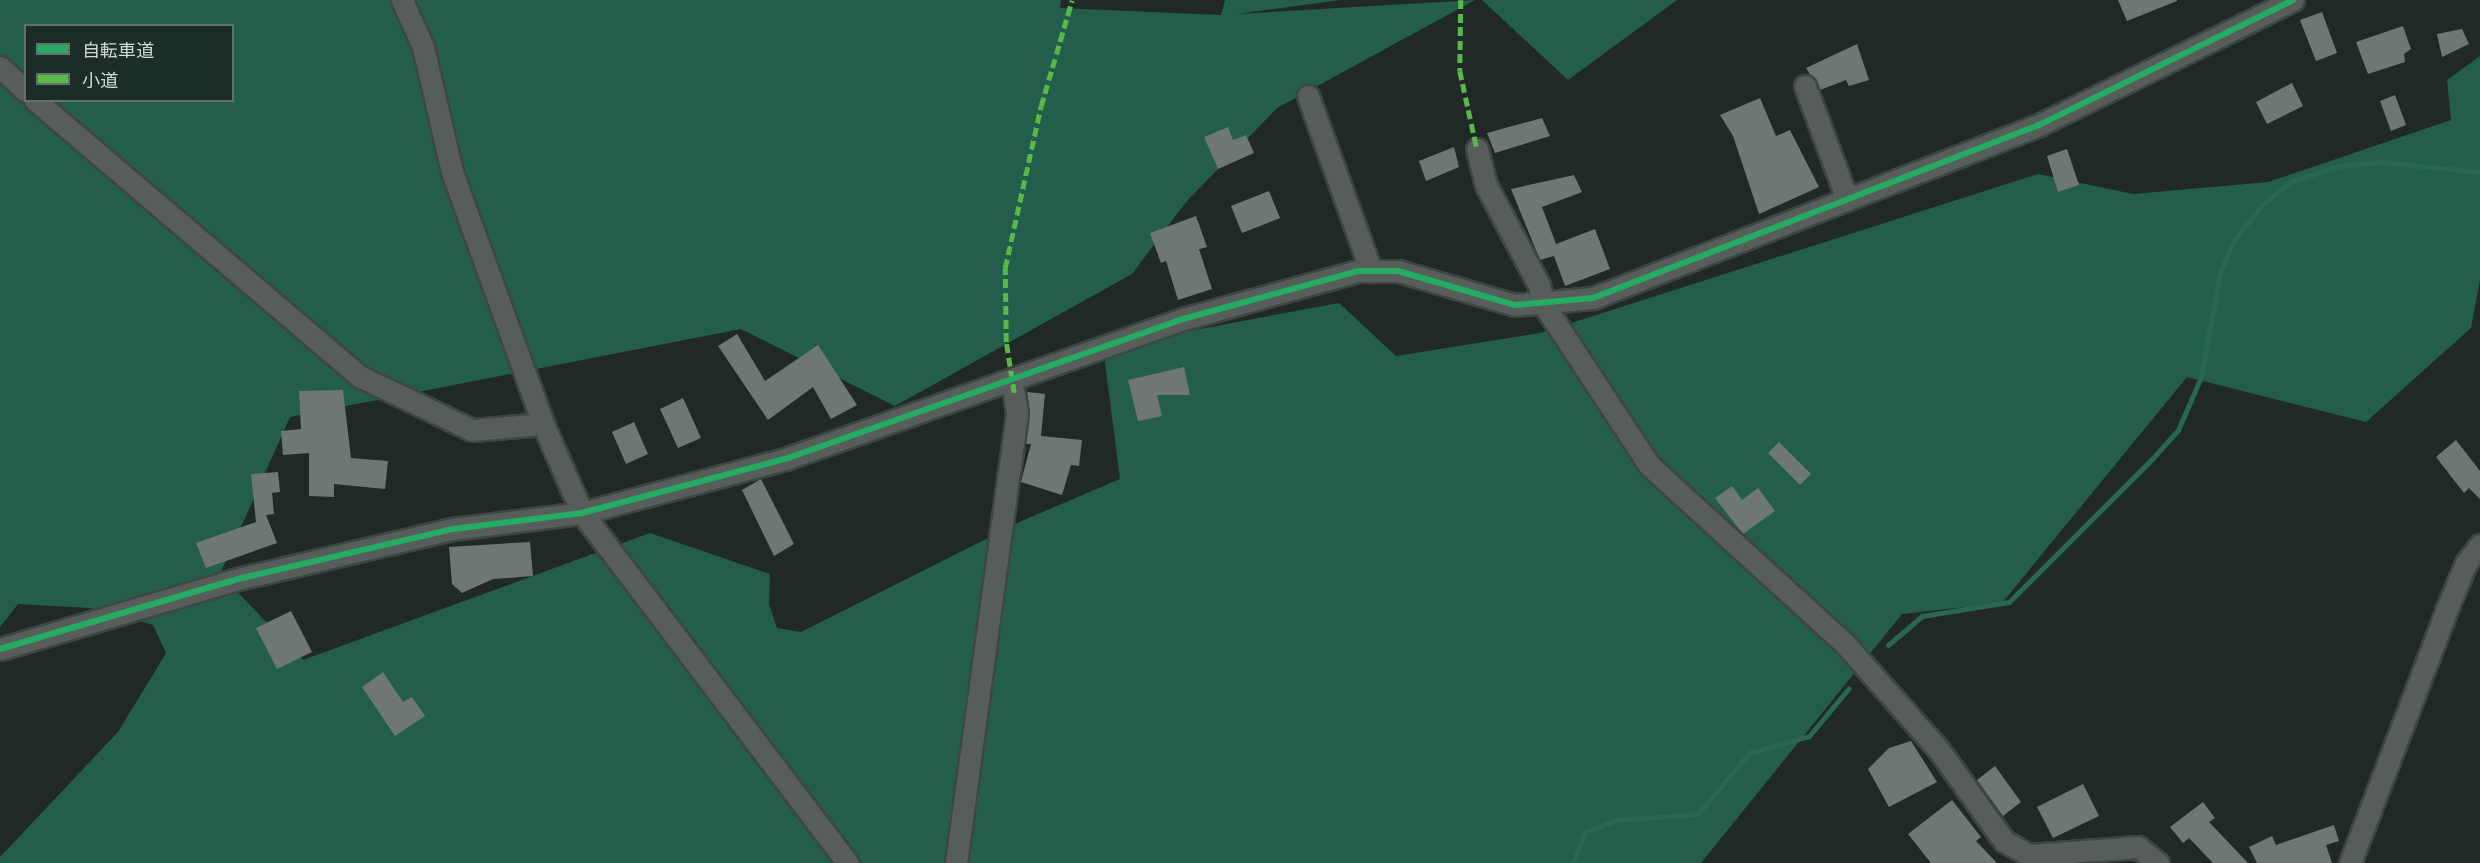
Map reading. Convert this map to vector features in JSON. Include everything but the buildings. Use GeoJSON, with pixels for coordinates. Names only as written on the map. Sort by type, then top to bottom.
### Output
{"type":"FeatureCollection","features":[{"type":"Feature","properties":{"kind":"street"},"geometry":{"type":"LineString","coordinates":[[402,0],[423,46],[452,172],[543,424],[582,513],[848,863]]}},
{"type":"Feature","properties":{"kind":"street"},"geometry":{"type":"LineString","coordinates":[[0,650],[242,578],[453,529],[582,513],[788,458],[1183,319],[1301,285],[1371,271],[1398,271],[1515,305],[1544,305],[1593,298],[2039,125],[2293,0]]}},
{"type":"Feature","properties":{"kind":"street"},"geometry":{"type":"LineString","coordinates":[[0,67],[24,89]]}},
{"type":"Feature","properties":{"kind":"street"},"geometry":{"type":"LineString","coordinates":[[1805,86],[1847,199]]}},
{"type":"Feature","properties":{"kind":"street"},"geometry":{"type":"LineString","coordinates":[[1308,96],[1371,271]]}},
{"type":"Feature","properties":{"kind":"street"},"geometry":{"type":"LineString","coordinates":[[37,102],[361,378],[471,430],[543,424]]}},
{"type":"Feature","properties":{"kind":"street"},"geometry":{"type":"LineString","coordinates":[[1477,149],[1486,185],[1539,285],[1544,305],[1649,465],[1846,645],[1939,750],[2004,841],[2029,855],[2138,847],[2158,863]]}},
{"type":"Feature","properties":{"kind":"street"},"geometry":{"type":"LineString","coordinates":[[956,863],[1010,473],[1017,414],[1014,393]]}},
{"type":"Feature","properties":{"kind":"street"},"geometry":{"type":"LineString","coordinates":[[2350,863],[2446,611],[2466,563],[2480,545]]}},
{"type":"Feature","properties":{"kind":"green space"},"geometry":{"type":"Polygon","coordinates":[[[0,0],[1061,0],[1060,8],[1221,15],[1225,0],[1341,0],[1236,14],[1475,0],[1277,108],[1186,202],[1132,274],[895,406],[741,329],[290,417],[220,574],[303,660],[650,533],[770,574],[769,604],[777,628],[801,632],[1024,520],[1120,479],[1103,347],[1339,303],[1396,356],[1540,333],[2038,174],[2133,194],[2268,182],[2451,120],[2447,80],[2480,56],[2480,280],[2471,328],[2366,422],[2187,377],[2002,603],[1902,614],[1701,863],[0,863],[0,857],[118,732],[166,653],[153,625],[90,608],[18,604],[0,627],[0,0]]]}},
{"type":"Feature","properties":{"kind":"green space"},"geometry":{"type":"Polygon","coordinates":[[[1482,0],[1677,0],[1568,80],[1482,0]]]}},
{"type":"Feature","properties":{"kind":"waterway"},"geometry":{"type":"LineString","coordinates":[[1888,645],[1922,616],[2009,602],[2178,430],[2201,377],[2220,272],[2235,239],[2262,205],[2292,181],[2339,166],[2382,162],[2480,172]]}},
{"type":"Feature","properties":{"kind":"waterway"},"geometry":{"type":"LineString","coordinates":[[1573,863],[1585,832],[1616,820],[1698,814],[1749,753],[1809,736],[1849,688]]}},
{"type":"Feature","properties":{"kind":"marked path"},"geometry":{"type":"LineString","coordinates":[[1014,393],[1006,342],[1005,268],[1041,106],[1072,0]]}},
{"type":"Feature","properties":{"kind":"marked path"},"geometry":{"type":"LineString","coordinates":[[1461,0],[1460,71],[1477,149]]}},
{"type":"Feature","properties":{"kind":"cycle path"},"geometry":{"type":"LineString","coordinates":[[0,649],[242,578],[453,529],[582,513],[788,458],[1183,319],[1359,271],[1398,271],[1515,305],[1593,298],[2039,125],[2293,0]]}}]}
